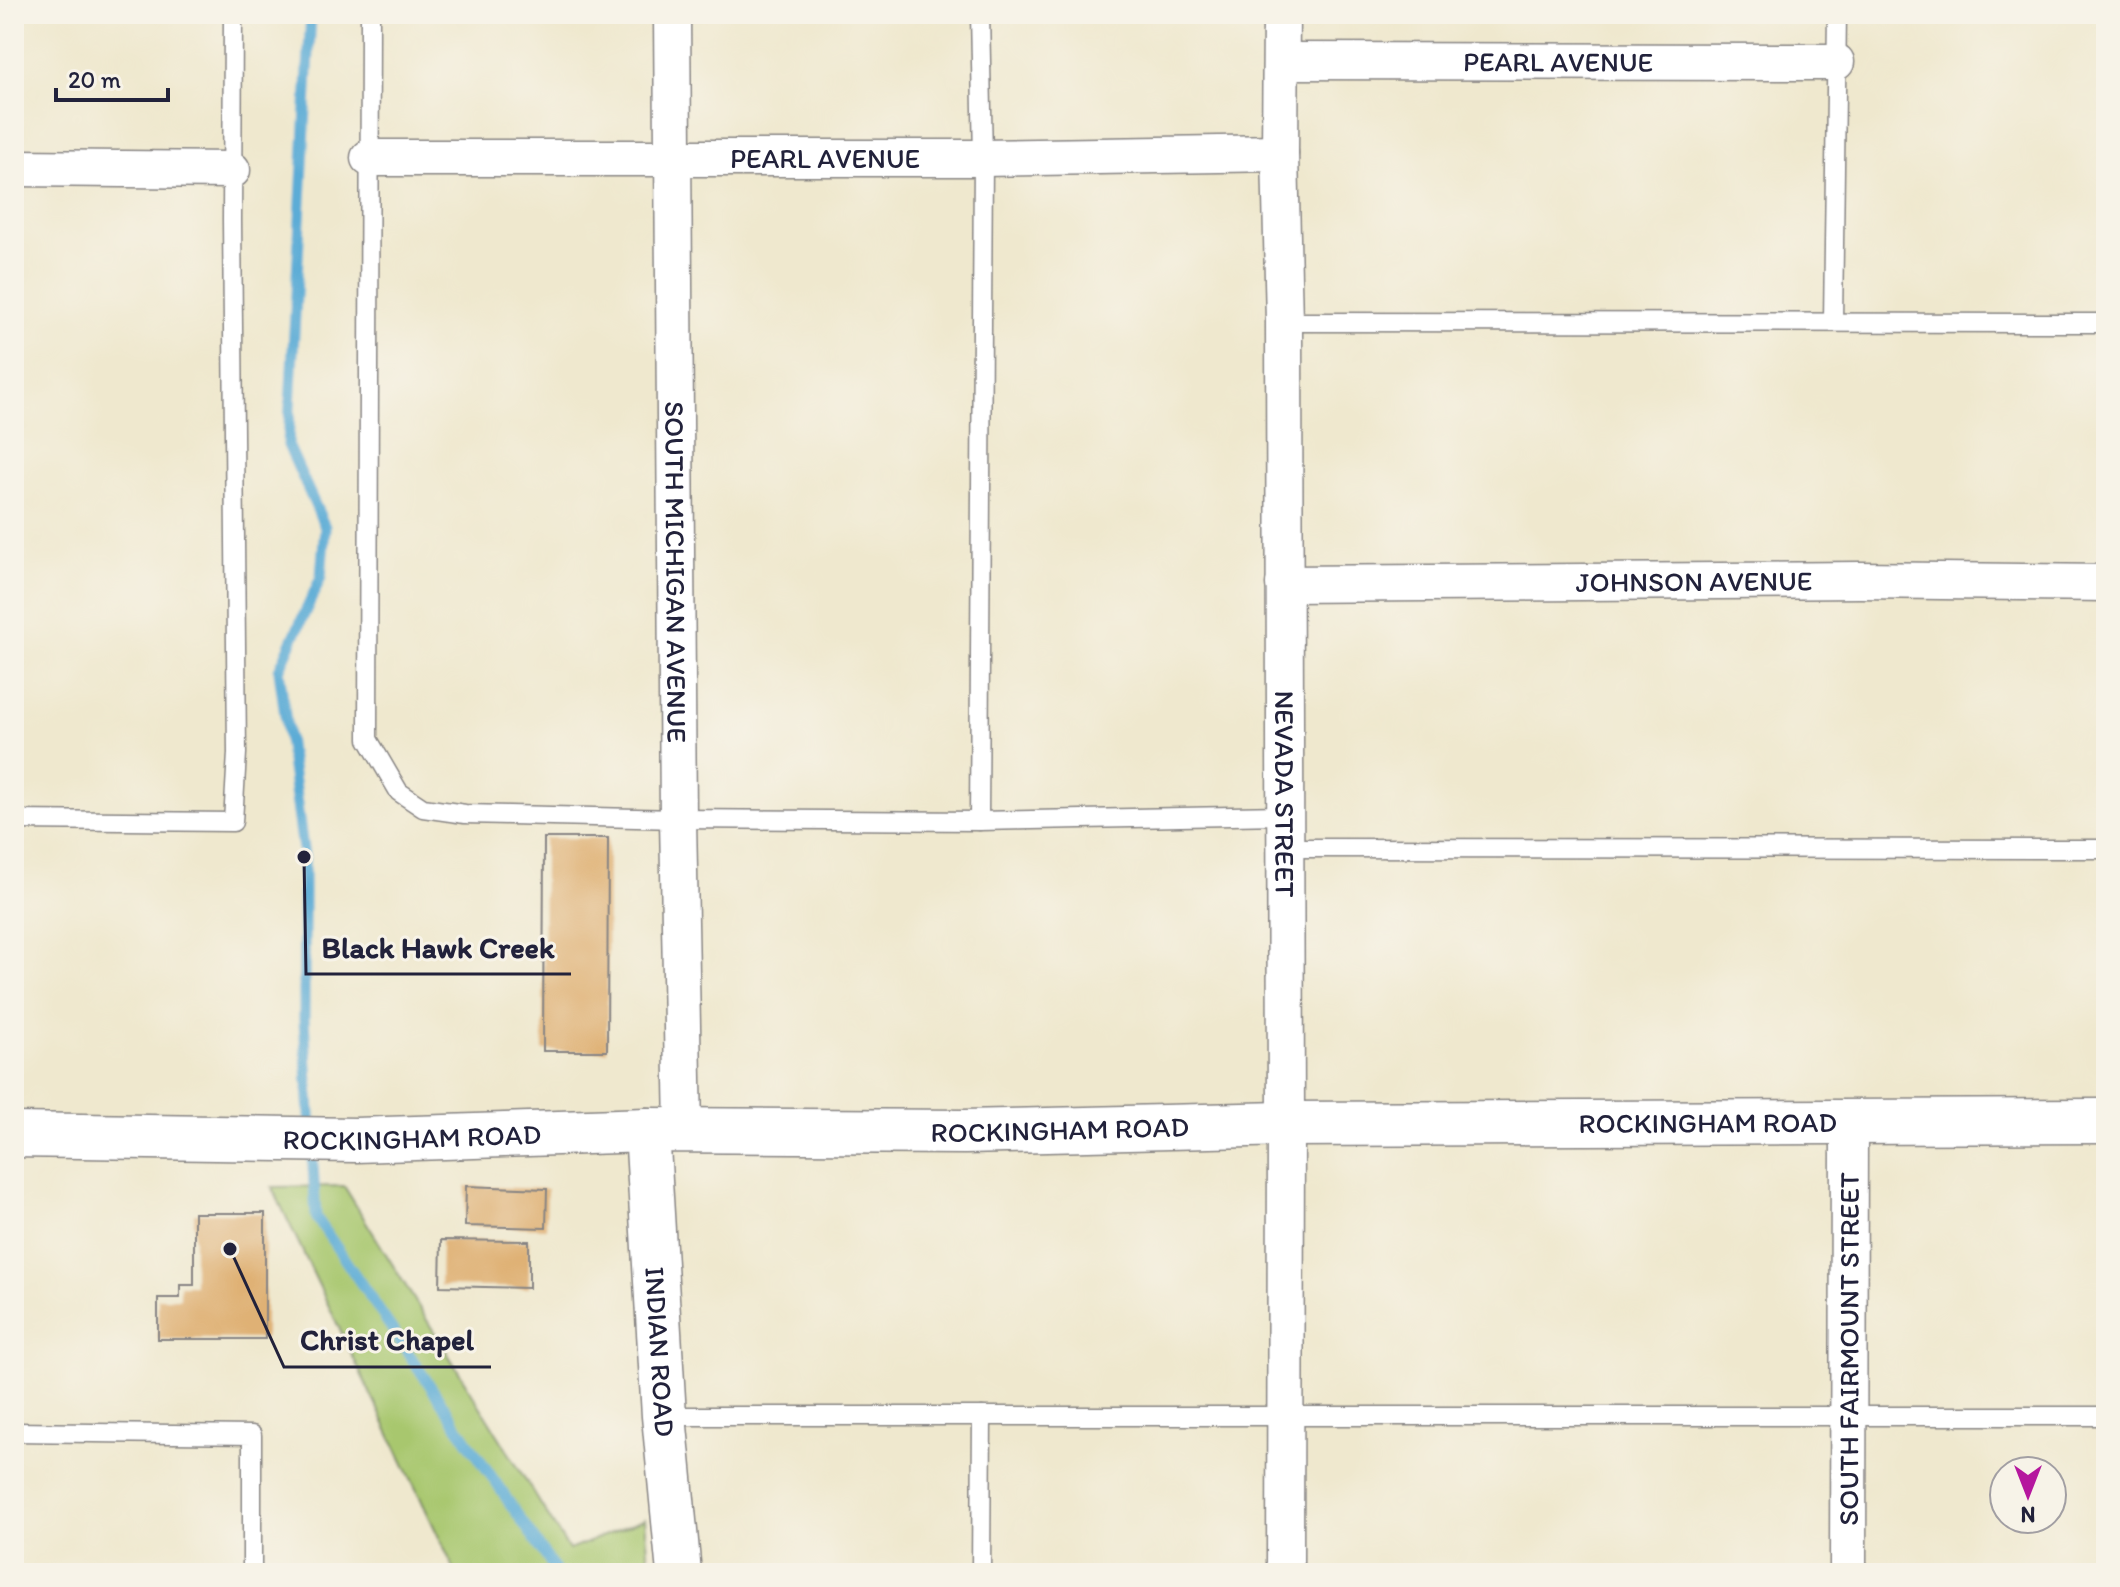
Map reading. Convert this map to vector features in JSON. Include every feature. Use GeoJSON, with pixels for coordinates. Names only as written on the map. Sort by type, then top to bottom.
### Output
{"type":"FeatureCollection","features":[{"type":"Feature","properties":{"kind":"street","name":"SOUTH MICHIGAN AVENUE"},"geometry":{"type":"LineString","coordinates":[[665,1130],[678,819],[672,14]]}},
{"type":"Feature","properties":{"kind":"street","name":"NEVADA STREET"},"geometry":{"type":"LineString","coordinates":[[1281,14],[1285,1573]]}},
{"type":"Feature","properties":{"kind":"street","name":"PEARL AVENUE"},"geometry":{"type":"LineString","coordinates":[[1282,61],[1836,62]]}},
{"type":"Feature","properties":{"kind":"street","name":"PEARL AVENUE"},"geometry":{"type":"LineString","coordinates":[[369,158],[983,158],[1280,153]]}},
{"type":"Feature","properties":{"kind":"street"},"geometry":{"type":"LineString","coordinates":[[14,168],[232,170]]}},
{"type":"Feature","properties":{"kind":"street","name":"JOHNSON AVENUE"},"geometry":{"type":"LineString","coordinates":[[1284,584],[1844,580],[2106,583]]}},
{"type":"Feature","properties":{"kind":"street","name":"ROCKINGHAM ROAD"},"geometry":{"type":"LineString","coordinates":[[14,1135],[356,1140],[665,1130],[965,1132],[1286,1124],[2106,1121]]}},
{"type":"Feature","properties":{"kind":"street","name":"SOUTH FAIRMOUNT STREET"},"geometry":{"type":"LineString","coordinates":[[1848,1573],[1849,1124]]}},
{"type":"Feature","properties":{"kind":"street","name":"INDIAN ROAD"},"geometry":{"type":"LineString","coordinates":[[665,1130],[664,1416],[679,1573]]}},
{"type":"Feature","properties":{"kind":"lane"},"geometry":{"type":"LineString","coordinates":[[14,820],[233,822],[237,753],[233,14]]}},
{"type":"Feature","properties":{"kind":"lane"},"geometry":{"type":"LineString","coordinates":[[370,14],[368,739],[399,792],[423,808],[465,814],[979,821],[1284,831],[2106,849]]}},
{"type":"Feature","properties":{"kind":"lane"},"geometry":{"type":"LineString","coordinates":[[979,821],[983,158],[980,14]]}},
{"type":"Feature","properties":{"kind":"lane"},"geometry":{"type":"LineString","coordinates":[[1833,322],[1837,14]]}},
{"type":"Feature","properties":{"kind":"lane"},"geometry":{"type":"LineString","coordinates":[[1284,322],[2106,323]]}},
{"type":"Feature","properties":{"kind":"lane"},"geometry":{"type":"LineString","coordinates":[[664,1416],[2106,1416]]}},
{"type":"Feature","properties":{"kind":"lane"},"geometry":{"type":"LineString","coordinates":[[981,1573],[982,1416]]}},
{"type":"Feature","properties":{"kind":"lane"},"geometry":{"type":"LineString","coordinates":[[14,1432],[252,1435],[252,1573]]}},
{"type":"Feature","properties":{"kind":"green space"},"geometry":{"type":"Polygon","coordinates":[[[344,1186],[569,1550],[645,1519],[650,1573],[456,1573],[272,1187],[344,1186]]]}},
{"type":"Feature","properties":{"kind":"building"},"geometry":{"type":"Polygon","coordinates":[[[544,838],[608,838],[607,1051],[543,1051],[544,838]]]}},
{"type":"Feature","properties":{"kind":"building"},"geometry":{"type":"Polygon","coordinates":[[[466,1186],[547,1189],[546,1228],[465,1226],[466,1186]]]}},
{"type":"Feature","properties":{"kind":"building"},"geometry":{"type":"Polygon","coordinates":[[[194,1213],[265,1213],[265,1339],[158,1339],[158,1298],[180,1298],[180,1285],[194,1285],[194,1213]]]}},
{"type":"Feature","properties":{"kind":"building"},"geometry":{"type":"Polygon","coordinates":[[[441,1240],[529,1241],[529,1288],[440,1286],[441,1240]]]}},
{"type":"Feature","properties":{"kind":"waterway"},"geometry":{"type":"LineString","coordinates":[[311,14],[288,445],[325,527],[321,577],[279,670],[304,857],[304,1020],[311,1130]]}},
{"type":"Feature","properties":{"kind":"waterway"},"geometry":{"type":"LineString","coordinates":[[312,1148],[316,1217],[557,1573]]}},
{"type":"Feature","properties":{"kind":"place","name":"Black Hawk Creek"},"geometry":{"type":"Point","coordinates":[304,857]}},
{"type":"Feature","properties":{"kind":"place","name":"Christ Chapel"},"geometry":{"type":"Point","coordinates":[230,1249]}}]}
